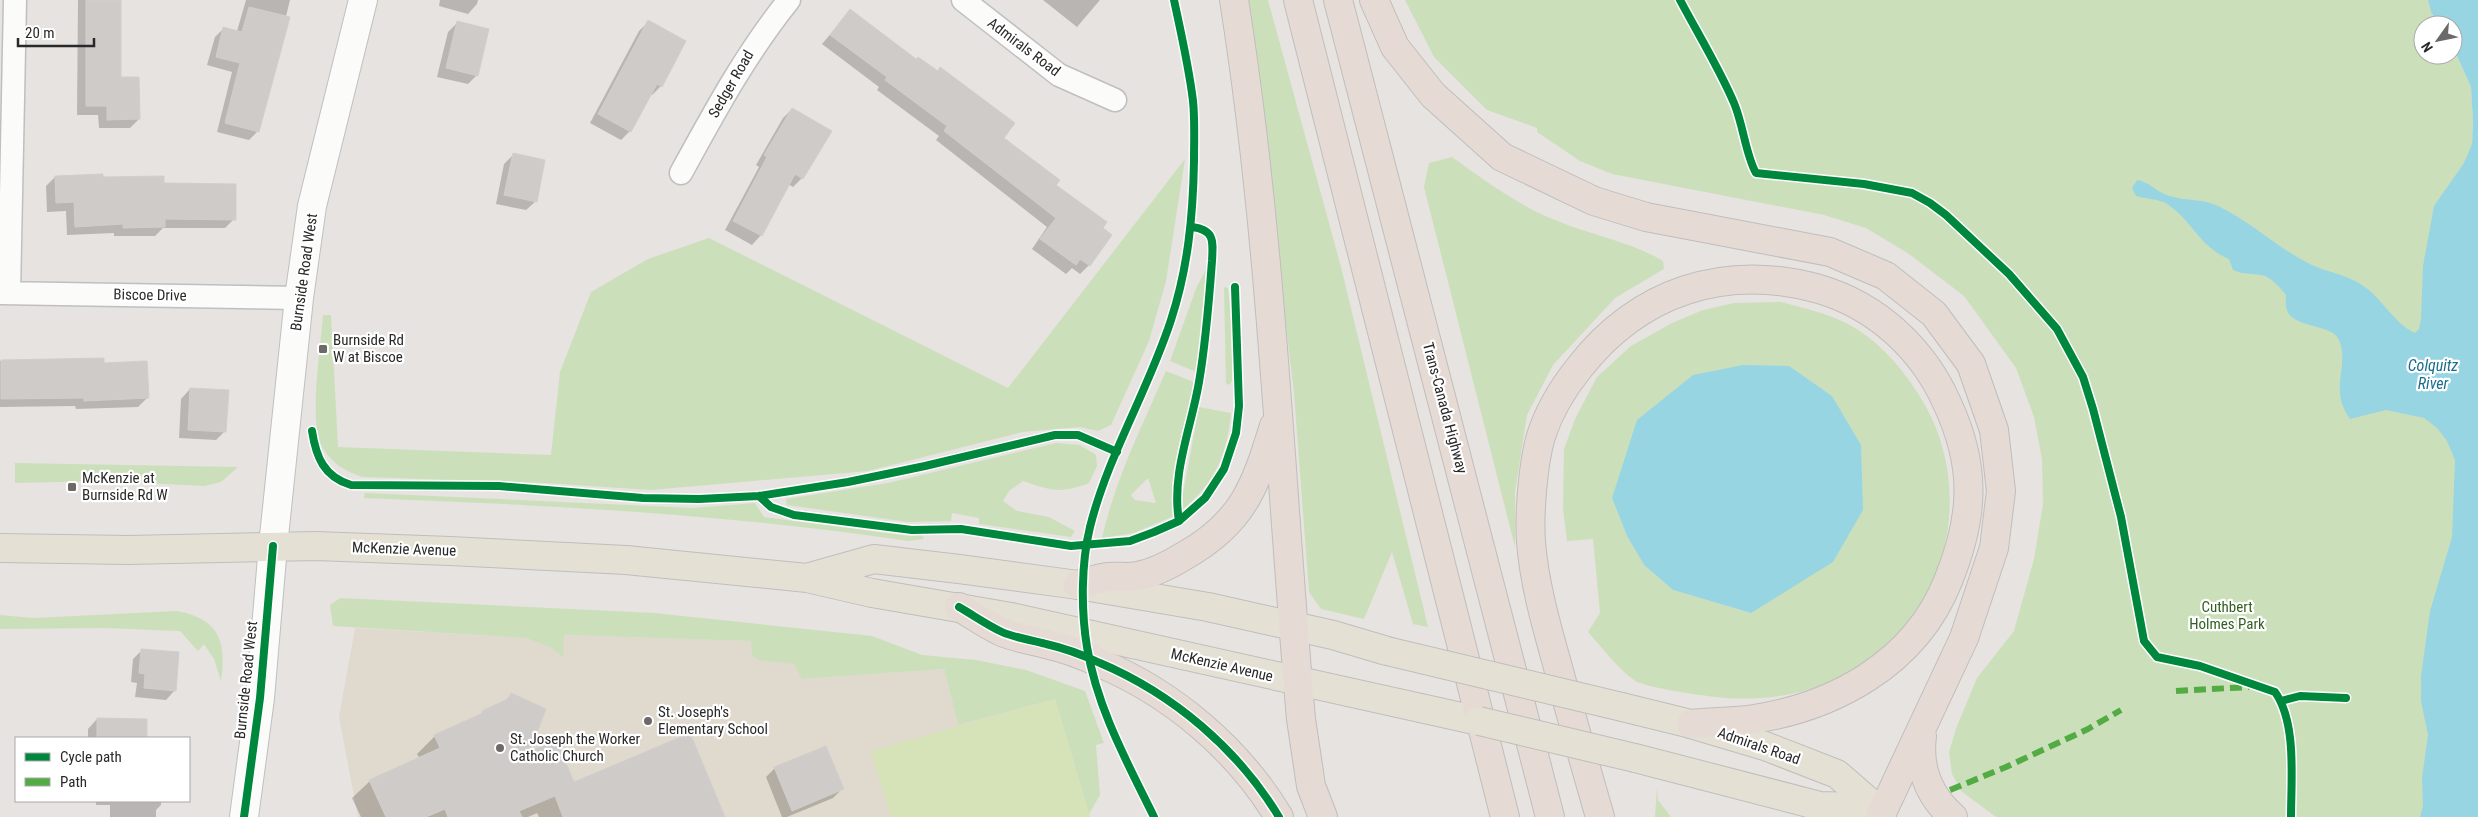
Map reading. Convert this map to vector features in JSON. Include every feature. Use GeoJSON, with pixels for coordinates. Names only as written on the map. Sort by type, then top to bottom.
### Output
{"type":"FeatureCollection","features":[{"type":"Feature","properties":{"kind":"highway"},"geometry":{"type":"LineString","coordinates":[[1234,0],[1249,102],[1261,208],[1298,682],[1311,786],[1323,817]]}},
{"type":"Feature","properties":{"kind":"highway"},"geometry":{"type":"LineString","coordinates":[[1298,0],[1505,817]]}},
{"type":"Feature","properties":{"kind":"highway","name":"Trans-Canada Highway"},"geometry":{"type":"LineString","coordinates":[[1338,0],[1550,817]]}},
{"type":"Feature","properties":{"kind":"highway"},"geometry":{"type":"LineString","coordinates":[[1374,0],[1394,47],[1433,95],[1502,157],[1594,201],[1646,217],[1830,252],[1886,276],[1934,314],[1970,364],[1994,430],[2000,490],[1994,548],[1964,638],[1884,816]]}},
{"type":"Feature","properties":{"kind":"highway"},"geometry":{"type":"LineString","coordinates":[[1600,817],[1542,610],[1531,541],[1534,481],[1540,439],[1551,410],[1568,382],[1591,352],[1615,329],[1646,306],[1678,292],[1713,283],[1769,280],[1804,285],[1839,295],[1874,314],[1907,342],[1936,378],[1957,425],[1968,474],[1969,511],[1960,552],[1943,594],[1923,628],[1901,652],[1873,675],[1837,695],[1798,708],[1750,720],[1691,724]]}},
{"type":"Feature","properties":{"kind":"highway"},"geometry":{"type":"LineString","coordinates":[[1078,585],[1108,577],[1139,576],[1175,562],[1204,545],[1226,526],[1245,502],[1259,474],[1278,410]]}},
{"type":"Feature","properties":{"kind":"highway"},"geometry":{"type":"LineString","coordinates":[[959,607],[1003,633],[1055,646],[1100,663],[1136,680],[1174,704],[1210,733],[1243,766],[1279,817]]}},
{"type":"Feature","properties":{"kind":"highway"},"geometry":{"type":"LineString","coordinates":[[1923,730],[1920,752],[1923,773],[1931,791],[1943,808],[1953,817]]}},
{"type":"Feature","properties":{"kind":"main road","name":"McKenzie Avenue"},"geometry":{"type":"LineString","coordinates":[[0,548],[128,550],[272,546],[450,550],[626,560],[807,578],[872,593],[1011,617],[1531,732],[1820,806],[1860,807],[1884,816]]}},
{"type":"Feature","properties":{"kind":"main road","name":"McKenzie Avenue"},"geometry":{"type":"LineString","coordinates":[[807,578],[874,559],[1078,585],[1208,607],[1294,628],[1333,635],[1387,651],[1622,707]]}},
{"type":"Feature","properties":{"kind":"main road","name":"Admirals Road"},"geometry":{"type":"LineString","coordinates":[[1622,707],[1691,724],[1765,746],[1838,774],[1884,816]]}},
{"type":"Feature","properties":{"kind":"street"},"geometry":{"type":"LineString","coordinates":[[5,293],[15,0]]}},
{"type":"Feature","properties":{"kind":"street","name":"Burnside Road West"},"geometry":{"type":"LineString","coordinates":[[244,817],[260,698],[272,546],[299,298],[312,206],[362,0]]}},
{"type":"Feature","properties":{"kind":"street","name":"Sedger Road"},"geometry":{"type":"LineString","coordinates":[[681,173],[738,70],[759,37],[789,0]]}},
{"type":"Feature","properties":{"kind":"street","name":"Admirals Road"},"geometry":{"type":"LineString","coordinates":[[963,0],[1059,75],[1115,100]]}},
{"type":"Feature","properties":{"kind":"street","name":"Biscoe Drive"},"geometry":{"type":"LineString","coordinates":[[5,293],[299,298]]}},
{"type":"Feature","properties":{"kind":"shaded area","name":"St. Joseph's Elementary School"},"geometry":{"type":"Polygon","coordinates":[[[355,628],[526,638],[553,648],[563,656],[563,635],[791,642],[802,679],[944,669],[958,725],[1055,699],[1090,817],[358,817],[339,717],[355,628]]]}},
{"type":"Feature","properties":{"kind":"green space"},"geometry":{"type":"Polygon","coordinates":[[[1247,0],[1268,0],[1341,267],[1428,627],[1413,624],[1392,552],[1364,619],[1321,609],[1309,592],[1294,393],[1247,0]]]}},
{"type":"Feature","properties":{"kind":"green space","name":"Cuthbert Holmes Park"},"geometry":{"type":"Polygon","coordinates":[[[1405,0],[2428,0],[2433,15],[2413,15],[2413,65],[2461,65],[2471,87],[2472,144],[2478,184],[2478,404],[2429,817],[1996,817],[1961,791],[1952,774],[1949,752],[1957,726],[1977,678],[2014,631],[2034,559],[2043,504],[2042,459],[2034,417],[2016,368],[1964,296],[1909,254],[1866,228],[1824,215],[1612,174],[1580,161],[1537,132],[1537,128],[1487,110],[1434,57],[1405,0]]]}},
{"type":"Feature","properties":{"kind":"green space"},"geometry":{"type":"Polygon","coordinates":[[[1452,157],[1504,193],[1545,216],[1626,244],[1663,261],[1664,269],[1615,298],[1553,365],[1527,415],[1515,492],[1515,547],[1424,187],[1429,163],[1452,157]]]}},
{"type":"Feature","properties":{"kind":"green space"},"geometry":{"type":"Polygon","coordinates":[[[1185,159],[1166,281],[1149,341],[1111,425],[1098,431],[1080,427],[1023,432],[868,471],[651,490],[545,483],[362,477],[338,465],[321,445],[316,418],[317,382],[323,315],[331,315],[338,447],[551,455],[560,372],[591,292],[648,259],[709,238],[1008,388],[1185,159]]]}},
{"type":"Feature","properties":{"kind":"green space"},"geometry":{"type":"Polygon","coordinates":[[[1207,268],[1199,373],[1170,361],[1197,286],[1207,268]]]}},
{"type":"Feature","properties":{"kind":"green space"},"geometry":{"type":"Polygon","coordinates":[[[1224,287],[1228,288],[1233,343],[1232,381],[1229,385],[1226,383],[1224,287]]]}},
{"type":"Feature","properties":{"kind":"green space"},"geometry":{"type":"Polygon","coordinates":[[[1781,302],[1815,311],[1848,324],[1877,344],[1908,379],[1933,422],[1945,456],[1950,492],[1948,527],[1940,562],[1927,595],[1907,626],[1878,658],[1828,683],[1792,694],[1773,697],[1734,698],[1685,693],[1640,683],[1622,670],[1588,632],[1600,613],[1593,539],[1567,541],[1563,509],[1564,449],[1575,419],[1597,377],[1631,346],[1672,323],[1703,310],[1734,303],[1781,302]],[[1612,498],[1627,536],[1644,565],[1673,590],[1751,613],[1612,498]]]}},
{"type":"Feature","properties":{"kind":"green space"},"geometry":{"type":"Polygon","coordinates":[[[1166,371],[1196,383],[1172,501],[1174,516],[1134,533],[1102,538],[1107,516],[1122,474],[1166,371]],[[1148,478],[1131,495],[1135,500],[1156,503],[1148,478]]]}},
{"type":"Feature","properties":{"kind":"green space"},"geometry":{"type":"Polygon","coordinates":[[[1199,407],[1231,413],[1229,428],[1222,455],[1211,479],[1182,510],[1182,499],[1199,407]]]}},
{"type":"Feature","properties":{"kind":"green space"},"geometry":{"type":"Polygon","coordinates":[[[1056,443],[1080,445],[1096,455],[1097,466],[1089,483],[1071,489],[1056,490],[1023,481],[1009,491],[1003,501],[1017,511],[1049,517],[1075,531],[1071,537],[979,524],[979,518],[952,513],[951,521],[908,522],[787,505],[786,499],[888,483],[1056,443]]]}},
{"type":"Feature","properties":{"kind":"green space"},"geometry":{"type":"Polygon","coordinates":[[[15,463],[238,467],[221,482],[204,486],[104,481],[15,483],[15,463]]]}},
{"type":"Feature","properties":{"kind":"green space"},"geometry":{"type":"Polygon","coordinates":[[[365,493],[694,508],[755,503],[764,517],[909,536],[922,535],[924,539],[908,541],[773,524],[637,512],[364,498],[365,493]]]}},
{"type":"Feature","properties":{"kind":"green space"},"geometry":{"type":"Polygon","coordinates":[[[340,598],[654,613],[872,636],[922,655],[976,660],[1026,670],[1085,691],[1104,743],[1096,745],[1100,795],[1089,814],[1055,699],[958,725],[944,669],[802,679],[794,664],[758,660],[752,655],[751,641],[564,635],[563,657],[552,648],[526,638],[333,626],[330,605],[340,598]]]}},
{"type":"Feature","properties":{"kind":"green space"},"geometry":{"type":"Polygon","coordinates":[[[177,611],[202,620],[211,626],[217,634],[223,654],[221,681],[214,659],[204,644],[198,651],[180,631],[105,628],[0,629],[0,615],[34,618],[177,611]]]}},
{"type":"Feature","properties":{"kind":"green space"},"geometry":{"type":"Polygon","coordinates":[[[1055,699],[1090,817],[891,817],[871,751],[1055,699]]]}},
{"type":"Feature","properties":{"kind":"green space"},"geometry":{"type":"Polygon","coordinates":[[[1657,788],[1658,800],[1671,817],[1655,817],[1657,788]]]}},
{"type":"Feature","properties":{"kind":"water","name":"Colquitz River"},"geometry":{"type":"Polygon","coordinates":[[[2428,0],[2478,0],[2478,817],[2420,817],[2423,806],[2422,778],[2428,735],[2421,701],[2421,676],[2430,611],[2452,537],[2455,460],[2447,441],[2437,428],[2424,418],[2386,410],[2350,419],[2341,398],[2342,350],[2339,340],[2335,335],[2290,316],[2286,308],[2286,295],[2271,279],[2265,276],[2233,270],[2229,259],[2210,248],[2176,210],[2164,202],[2136,196],[2132,188],[2137,180],[2167,195],[2208,202],[2234,214],[2300,259],[2359,283],[2371,292],[2401,323],[2415,333],[2419,329],[2421,319],[2423,266],[2434,206],[2464,163],[2472,144],[2471,87],[2461,65],[2463,65],[2463,15],[2433,15],[2428,0]]]}},
{"type":"Feature","properties":{"kind":"water"},"geometry":{"type":"Polygon","coordinates":[[[1743,365],[1789,366],[1832,396],[1861,445],[1863,510],[1833,562],[1751,613],[1673,590],[1644,565],[1627,536],[1612,498],[1637,420],[1693,375],[1743,365]]]}},
{"type":"Feature","properties":{"kind":"building"},"geometry":{"type":"Polygon","coordinates":[[[86,0],[121,0],[121,77],[139,77],[140,119],[107,120],[107,106],[86,106],[86,0]]]}},
{"type":"Feature","properties":{"kind":"building"},"geometry":{"type":"Polygon","coordinates":[[[249,7],[290,17],[259,132],[225,123],[240,63],[216,57],[223,27],[242,32],[249,7]]]}},
{"type":"Feature","properties":{"kind":"building"},"geometry":{"type":"Polygon","coordinates":[[[850,9],[916,59],[918,57],[938,71],[940,67],[1015,123],[1004,138],[1060,180],[1056,185],[1107,222],[1103,228],[1112,235],[1090,266],[1080,259],[1076,265],[1040,239],[1056,218],[944,131],[947,126],[885,80],[887,77],[830,35],[850,9]]]}},
{"type":"Feature","properties":{"kind":"building"},"geometry":{"type":"Polygon","coordinates":[[[648,20],[686,41],[662,87],[657,84],[631,132],[598,114],[648,20]]]}},
{"type":"Feature","properties":{"kind":"building"},"geometry":{"type":"Polygon","coordinates":[[[457,21],[489,29],[478,76],[446,68],[457,21]]]}},
{"type":"Feature","properties":{"kind":"building"},"geometry":{"type":"Polygon","coordinates":[[[792,108],[832,131],[803,179],[795,174],[762,236],[733,221],[767,157],[764,155],[792,108]]]}},
{"type":"Feature","properties":{"kind":"building"},"geometry":{"type":"Polygon","coordinates":[[[513,153],[545,160],[537,202],[504,195],[513,153]]]}},
{"type":"Feature","properties":{"kind":"building"},"geometry":{"type":"Polygon","coordinates":[[[103,174],[103,177],[164,176],[164,183],[236,184],[236,220],[165,219],[165,227],[123,228],[123,224],[75,227],[74,202],[56,203],[55,176],[103,174]]]}},
{"type":"Feature","properties":{"kind":"building"},"geometry":{"type":"Polygon","coordinates":[[[104,358],[104,363],[147,361],[149,398],[84,401],[84,398],[1,399],[1,360],[104,358]]]}},
{"type":"Feature","properties":{"kind":"building"},"geometry":{"type":"Polygon","coordinates":[[[190,388],[229,390],[226,432],[188,430],[190,388]]]}},
{"type":"Feature","properties":{"kind":"building"},"geometry":{"type":"Polygon","coordinates":[[[141,649],[179,652],[176,691],[144,688],[145,674],[139,673],[141,649]]]}},
{"type":"Feature","properties":{"kind":"building","name":"St. Joseph the Worker Catholic Church"},"geometry":{"type":"Polygon","coordinates":[[[511,693],[546,709],[530,751],[556,739],[574,782],[690,733],[725,817],[563,817],[555,796],[519,811],[522,817],[448,817],[445,809],[426,817],[386,817],[369,780],[440,748],[434,735],[483,713],[482,711],[508,699],[511,693]]]}},
{"type":"Feature","properties":{"kind":"building"},"geometry":{"type":"Polygon","coordinates":[[[97,718],[147,719],[147,737],[97,737],[97,718]]]}},
{"type":"Feature","properties":{"kind":"building"},"geometry":{"type":"Polygon","coordinates":[[[826,746],[844,789],[792,811],[774,767],[826,746]]]}},
{"type":"Feature","properties":{"kind":"marked path"},"geometry":{"type":"LineString","coordinates":[[2176,691],[2249,687]]}},
{"type":"Feature","properties":{"kind":"marked path"},"geometry":{"type":"LineString","coordinates":[[1950,790],[2006,767],[2088,729],[2121,710]]}},
{"type":"Feature","properties":{"kind":"cycle path"},"geometry":{"type":"LineString","coordinates":[[1154,817],[1114,734],[1098,692],[1087,647],[1083,587],[1087,541],[1098,500],[1117,449],[1162,346],[1182,281],[1192,202],[1194,116],[1185,50],[1174,0]]}},
{"type":"Feature","properties":{"kind":"cycle path"},"geometry":{"type":"LineString","coordinates":[[1680,0],[1734,103],[1756,173],[1864,184],[1912,193],[1946,215],[2009,274],[2057,329],[2083,377],[2093,409],[2121,517],[2144,641],[2157,657],[2200,666],[2275,692],[2287,719],[2290,735],[2292,769],[2291,817]]}},
{"type":"Feature","properties":{"kind":"cycle path"},"geometry":{"type":"LineString","coordinates":[[1179,521],[1177,503],[1180,469],[1196,400],[1201,367],[1207,322],[1212,254],[1212,242],[1209,234],[1192,227]]}},
{"type":"Feature","properties":{"kind":"cycle path"},"geometry":{"type":"LineString","coordinates":[[759,496],[771,507],[794,515],[912,530],[961,529],[1071,546],[1130,541],[1154,532],[1179,521],[1205,498],[1224,469],[1236,433],[1239,406],[1235,287]]}},
{"type":"Feature","properties":{"kind":"cycle path"},"geometry":{"type":"LineString","coordinates":[[312,431],[316,449],[323,465],[334,477],[351,485],[499,486],[643,498],[699,499],[759,496],[848,482],[1055,435],[1078,435],[1117,452]]}},
{"type":"Feature","properties":{"kind":"cycle path"},"geometry":{"type":"LineString","coordinates":[[244,817],[260,698],[273,546]]}},
{"type":"Feature","properties":{"kind":"cycle path"},"geometry":{"type":"LineString","coordinates":[[959,607],[1002,632],[1060,648],[1094,660],[1127,676],[1178,707],[1224,747],[1263,792],[1279,817]]}},
{"type":"Feature","properties":{"kind":"cycle path"},"geometry":{"type":"LineString","coordinates":[[2281,701],[2300,696],[2346,698]]}},
{"type":"Feature","properties":{"kind":"place","name":"Burnside Rd W at Biscoe"},"geometry":{"type":"Point","coordinates":[323,349]}},
{"type":"Feature","properties":{"kind":"place","name":"McKenzie at Burnside Rd W"},"geometry":{"type":"Point","coordinates":[72,487]}},
{"type":"Feature","properties":{"kind":"place","name":"St. Joseph's Elementary School"},"geometry":{"type":"Point","coordinates":[648,721]}},
{"type":"Feature","properties":{"kind":"place","name":"St. Joseph the Worker Catholic Church"},"geometry":{"type":"Point","coordinates":[500,748]}}]}
